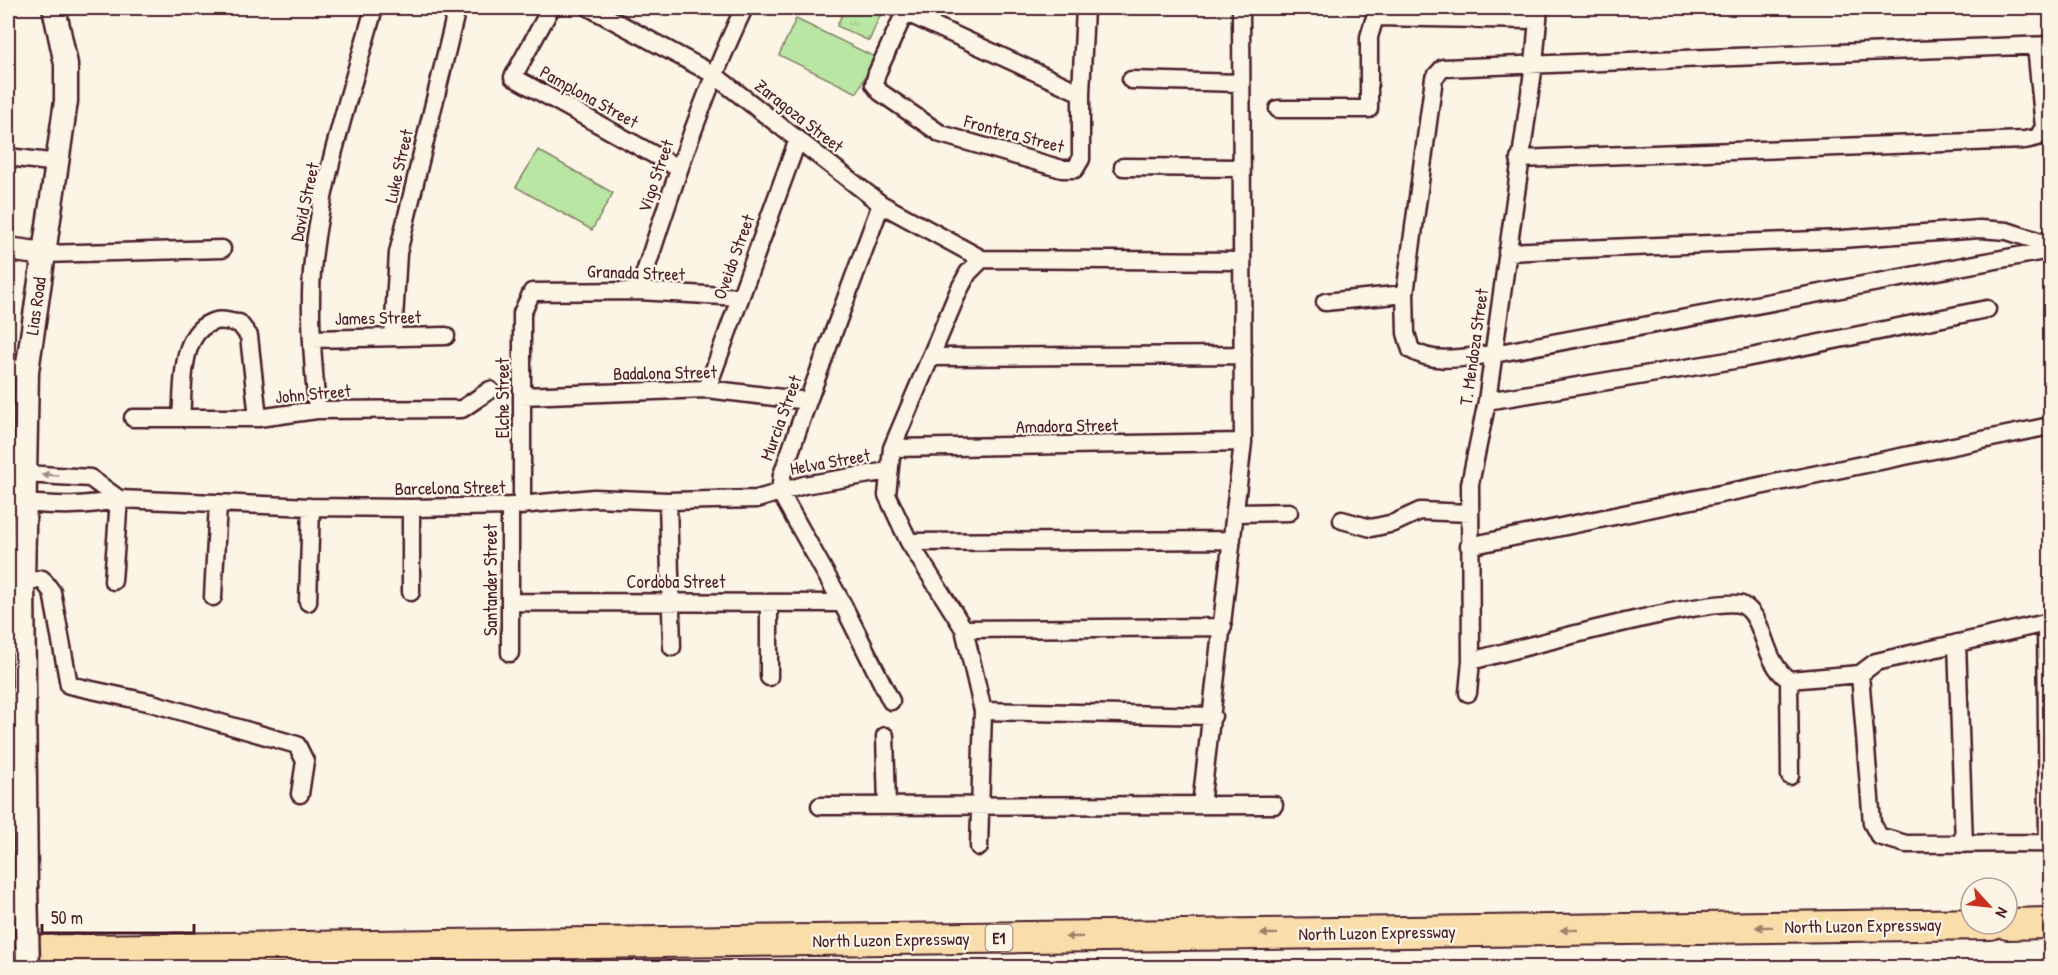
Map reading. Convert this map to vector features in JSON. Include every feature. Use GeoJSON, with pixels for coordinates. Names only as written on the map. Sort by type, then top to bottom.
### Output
{"type":"FeatureCollection","features":[{"type":"Feature","properties":{"kind":"highway"},"geometry":{"type":"LineString","coordinates":[[2019,924],[2050,923]]}},
{"type":"Feature","properties":{"kind":"highway","name":"North Luzon Expressway"},"geometry":{"type":"LineString","coordinates":[[8,951],[1959,924]]}},
{"type":"Feature","properties":{"kind":"main road","name":"Lias Road"},"geometry":{"type":"LineString","coordinates":[[28,968],[23,583],[16,502],[26,474],[17,369],[44,254],[66,101],[66,64],[54,8]]}},
{"type":"Feature","properties":{"kind":"main road"},"geometry":{"type":"LineString","coordinates":[[8,249],[44,254]]}},
{"type":"Feature","properties":{"kind":"street","name":"David Street"},"geometry":{"type":"LineString","coordinates":[[317,410],[312,339],[313,260],[327,182],[374,8]]}},
{"type":"Feature","properties":{"kind":"street","name":"Luke Street"},"geometry":{"type":"LineString","coordinates":[[393,336],[398,253],[457,8]]}},
{"type":"Feature","properties":{"kind":"street","name":"Pamplona Street"},"geometry":{"type":"LineString","coordinates":[[551,8],[513,78],[678,168]]}},
{"type":"Feature","properties":{"kind":"street","name":"Zaragoza Street"},"geometry":{"type":"LineString","coordinates":[[590,8],[713,74],[881,204],[982,259]]}},
{"type":"Feature","properties":{"kind":"street","name":"Vigo Street"},"geometry":{"type":"LineString","coordinates":[[639,291],[678,168],[713,74],[744,8]]}},
{"type":"Feature","properties":{"kind":"street","name":"Frontera Street"},"geometry":{"type":"LineString","coordinates":[[900,10],[874,84],[880,92],[941,134],[1062,169],[1075,169],[1081,159],[1085,8]]}},
{"type":"Feature","properties":{"kind":"street"},"geometry":{"type":"LineString","coordinates":[[1201,805],[1243,442],[1241,8]]}},
{"type":"Feature","properties":{"kind":"street"},"geometry":{"type":"LineString","coordinates":[[900,10],[1081,93]]}},
{"type":"Feature","properties":{"kind":"street"},"geometry":{"type":"LineString","coordinates":[[1278,109],[1369,109],[1368,37],[1375,17],[1538,14]]}},
{"type":"Feature","properties":{"kind":"street","name":"T. Mendoza Street"},"geometry":{"type":"LineString","coordinates":[[1468,693],[1471,661],[1470,484],[1494,354],[1519,159],[1534,64],[1538,14]]}},
{"type":"Feature","properties":{"kind":"street"},"geometry":{"type":"LineString","coordinates":[[1519,159],[2025,140],[2038,137],[2044,127],[2043,46],[1443,68],[1434,78],[1404,294],[1406,333],[1411,350],[1424,358],[1442,360],[1494,354],[2050,250]]}},
{"type":"Feature","properties":{"kind":"street"},"geometry":{"type":"LineString","coordinates":[[1131,80],[1240,83]]}},
{"type":"Feature","properties":{"kind":"street","name":"Oveido Street"},"geometry":{"type":"LineString","coordinates":[[707,390],[798,139]]}},
{"type":"Feature","properties":{"kind":"street"},"geometry":{"type":"LineString","coordinates":[[8,157],[58,163]]}},
{"type":"Feature","properties":{"kind":"street"},"geometry":{"type":"LineString","coordinates":[[1123,167],[1241,168]]}},
{"type":"Feature","properties":{"kind":"street","name":"Murcia Street"},"geometry":{"type":"LineString","coordinates":[[780,492],[782,475],[881,204]]}},
{"type":"Feature","properties":{"kind":"street"},"geometry":{"type":"LineString","coordinates":[[1507,252],[1841,239],[1980,229],[2007,231],[2050,245]]}},
{"type":"Feature","properties":{"kind":"street"},"geometry":{"type":"LineString","coordinates":[[44,254],[222,249]]}},
{"type":"Feature","properties":{"kind":"street"},"geometry":{"type":"LineString","coordinates":[[980,847],[983,711],[964,629],[909,542],[887,495],[892,448],[959,290],[968,273],[982,259],[1241,261]]}},
{"type":"Feature","properties":{"kind":"street","name":"Granada Street"},"geometry":{"type":"LineString","coordinates":[[532,292],[639,291],[740,297]]}},
{"type":"Feature","properties":{"kind":"street","name":"Elche Street"},"geometry":{"type":"LineString","coordinates":[[516,506],[522,396],[522,313],[532,292]]}},
{"type":"Feature","properties":{"kind":"street"},"geometry":{"type":"LineString","coordinates":[[1325,302],[1404,294]]}},
{"type":"Feature","properties":{"kind":"street"},"geometry":{"type":"LineString","coordinates":[[1487,401],[1746,358],[1987,309]]}},
{"type":"Feature","properties":{"kind":"street"},"geometry":{"type":"LineString","coordinates":[[181,418],[187,353],[196,333],[216,321],[240,324],[249,336],[258,418]]}},
{"type":"Feature","properties":{"kind":"street","name":"James Street"},"geometry":{"type":"LineString","coordinates":[[312,339],[446,336]]}},
{"type":"Feature","properties":{"kind":"street"},"geometry":{"type":"LineString","coordinates":[[931,357],[1243,355]]}},
{"type":"Feature","properties":{"kind":"street","name":"John Street"},"geometry":{"type":"LineString","coordinates":[[133,418],[258,418],[317,410],[462,409],[490,390]]}},
{"type":"Feature","properties":{"kind":"street","name":"Badalona Street"},"geometry":{"type":"LineString","coordinates":[[522,396],[707,390],[808,401]]}},
{"type":"Feature","properties":{"kind":"street"},"geometry":{"type":"LineString","coordinates":[[1469,546],[2050,426]]}},
{"type":"Feature","properties":{"kind":"street","name":"Amadora Street"},"geometry":{"type":"LineString","coordinates":[[892,448],[1243,442]]}},
{"type":"Feature","properties":{"kind":"street","name":"Helva Street"},"geometry":{"type":"LineString","coordinates":[[780,492],[888,471]]}},
{"type":"Feature","properties":{"kind":"street"},"geometry":{"type":"LineString","coordinates":[[26,474],[90,478],[119,499],[113,581]]}},
{"type":"Feature","properties":{"kind":"street"},"geometry":{"type":"LineString","coordinates":[[780,492],[842,603],[891,701]]}},
{"type":"Feature","properties":{"kind":"street","name":"Barcelona Street"},"geometry":{"type":"LineString","coordinates":[[16,502],[90,506],[119,499],[311,507],[411,508],[516,506],[594,498],[668,501],[757,499],[780,492]]}},
{"type":"Feature","properties":{"kind":"street"},"geometry":{"type":"LineString","coordinates":[[668,501],[672,647]]}},
{"type":"Feature","properties":{"kind":"street"},"geometry":{"type":"LineString","coordinates":[[213,597],[218,504]]}},
{"type":"Feature","properties":{"kind":"street","name":"Santander Street"},"geometry":{"type":"LineString","coordinates":[[510,653],[510,602],[516,506]]}},
{"type":"Feature","properties":{"kind":"street"},"geometry":{"type":"LineString","coordinates":[[308,602],[311,507]]}},
{"type":"Feature","properties":{"kind":"street"},"geometry":{"type":"LineString","coordinates":[[411,508],[411,592]]}},
{"type":"Feature","properties":{"kind":"street"},"geometry":{"type":"LineString","coordinates":[[1342,520],[1371,528],[1394,524],[1420,511],[1470,513]]}},
{"type":"Feature","properties":{"kind":"street"},"geometry":{"type":"LineString","coordinates":[[1235,513],[1289,512]]}},
{"type":"Feature","properties":{"kind":"street"},"geometry":{"type":"LineString","coordinates":[[909,542],[1232,540]]}},
{"type":"Feature","properties":{"kind":"street"},"geometry":{"type":"LineString","coordinates":[[23,583],[42,579],[52,592],[69,685],[152,703],[297,745],[305,761],[300,794]]}},
{"type":"Feature","properties":{"kind":"street","name":"Cordoba Street"},"geometry":{"type":"LineString","coordinates":[[510,602],[842,603]]}},
{"type":"Feature","properties":{"kind":"street"},"geometry":{"type":"LineString","coordinates":[[1471,661],[1671,612],[1730,602],[1744,606],[1756,619],[1777,672],[1789,680],[1860,674],[1876,662],[2048,623],[2049,843],[1906,844],[1879,836],[1872,823],[1860,674]]}},
{"type":"Feature","properties":{"kind":"street"},"geometry":{"type":"LineString","coordinates":[[769,603],[769,677]]}},
{"type":"Feature","properties":{"kind":"street"},"geometry":{"type":"LineString","coordinates":[[964,629],[1223,627]]}},
{"type":"Feature","properties":{"kind":"street"},"geometry":{"type":"LineString","coordinates":[[1958,643],[1964,844]]}},
{"type":"Feature","properties":{"kind":"street"},"geometry":{"type":"LineString","coordinates":[[1789,680],[1790,776]]}},
{"type":"Feature","properties":{"kind":"street"},"geometry":{"type":"LineString","coordinates":[[983,711],[1213,716]]}},
{"type":"Feature","properties":{"kind":"street"},"geometry":{"type":"LineString","coordinates":[[885,736],[887,805]]}},
{"type":"Feature","properties":{"kind":"street"},"geometry":{"type":"LineString","coordinates":[[820,806],[1274,805]]}},
{"type":"Feature","properties":{"kind":"green space"},"geometry":{"type":"Polygon","coordinates":[[[845,8],[875,8],[882,11],[869,41],[837,26],[845,8]]]}},
{"type":"Feature","properties":{"kind":"green space"},"geometry":{"type":"Polygon","coordinates":[[[796,19],[875,57],[857,93],[779,55],[796,19]]]}},
{"type":"Feature","properties":{"kind":"green space"},"geometry":{"type":"Polygon","coordinates":[[[538,150],[613,193],[592,230],[516,187],[538,150]]]}}]}
